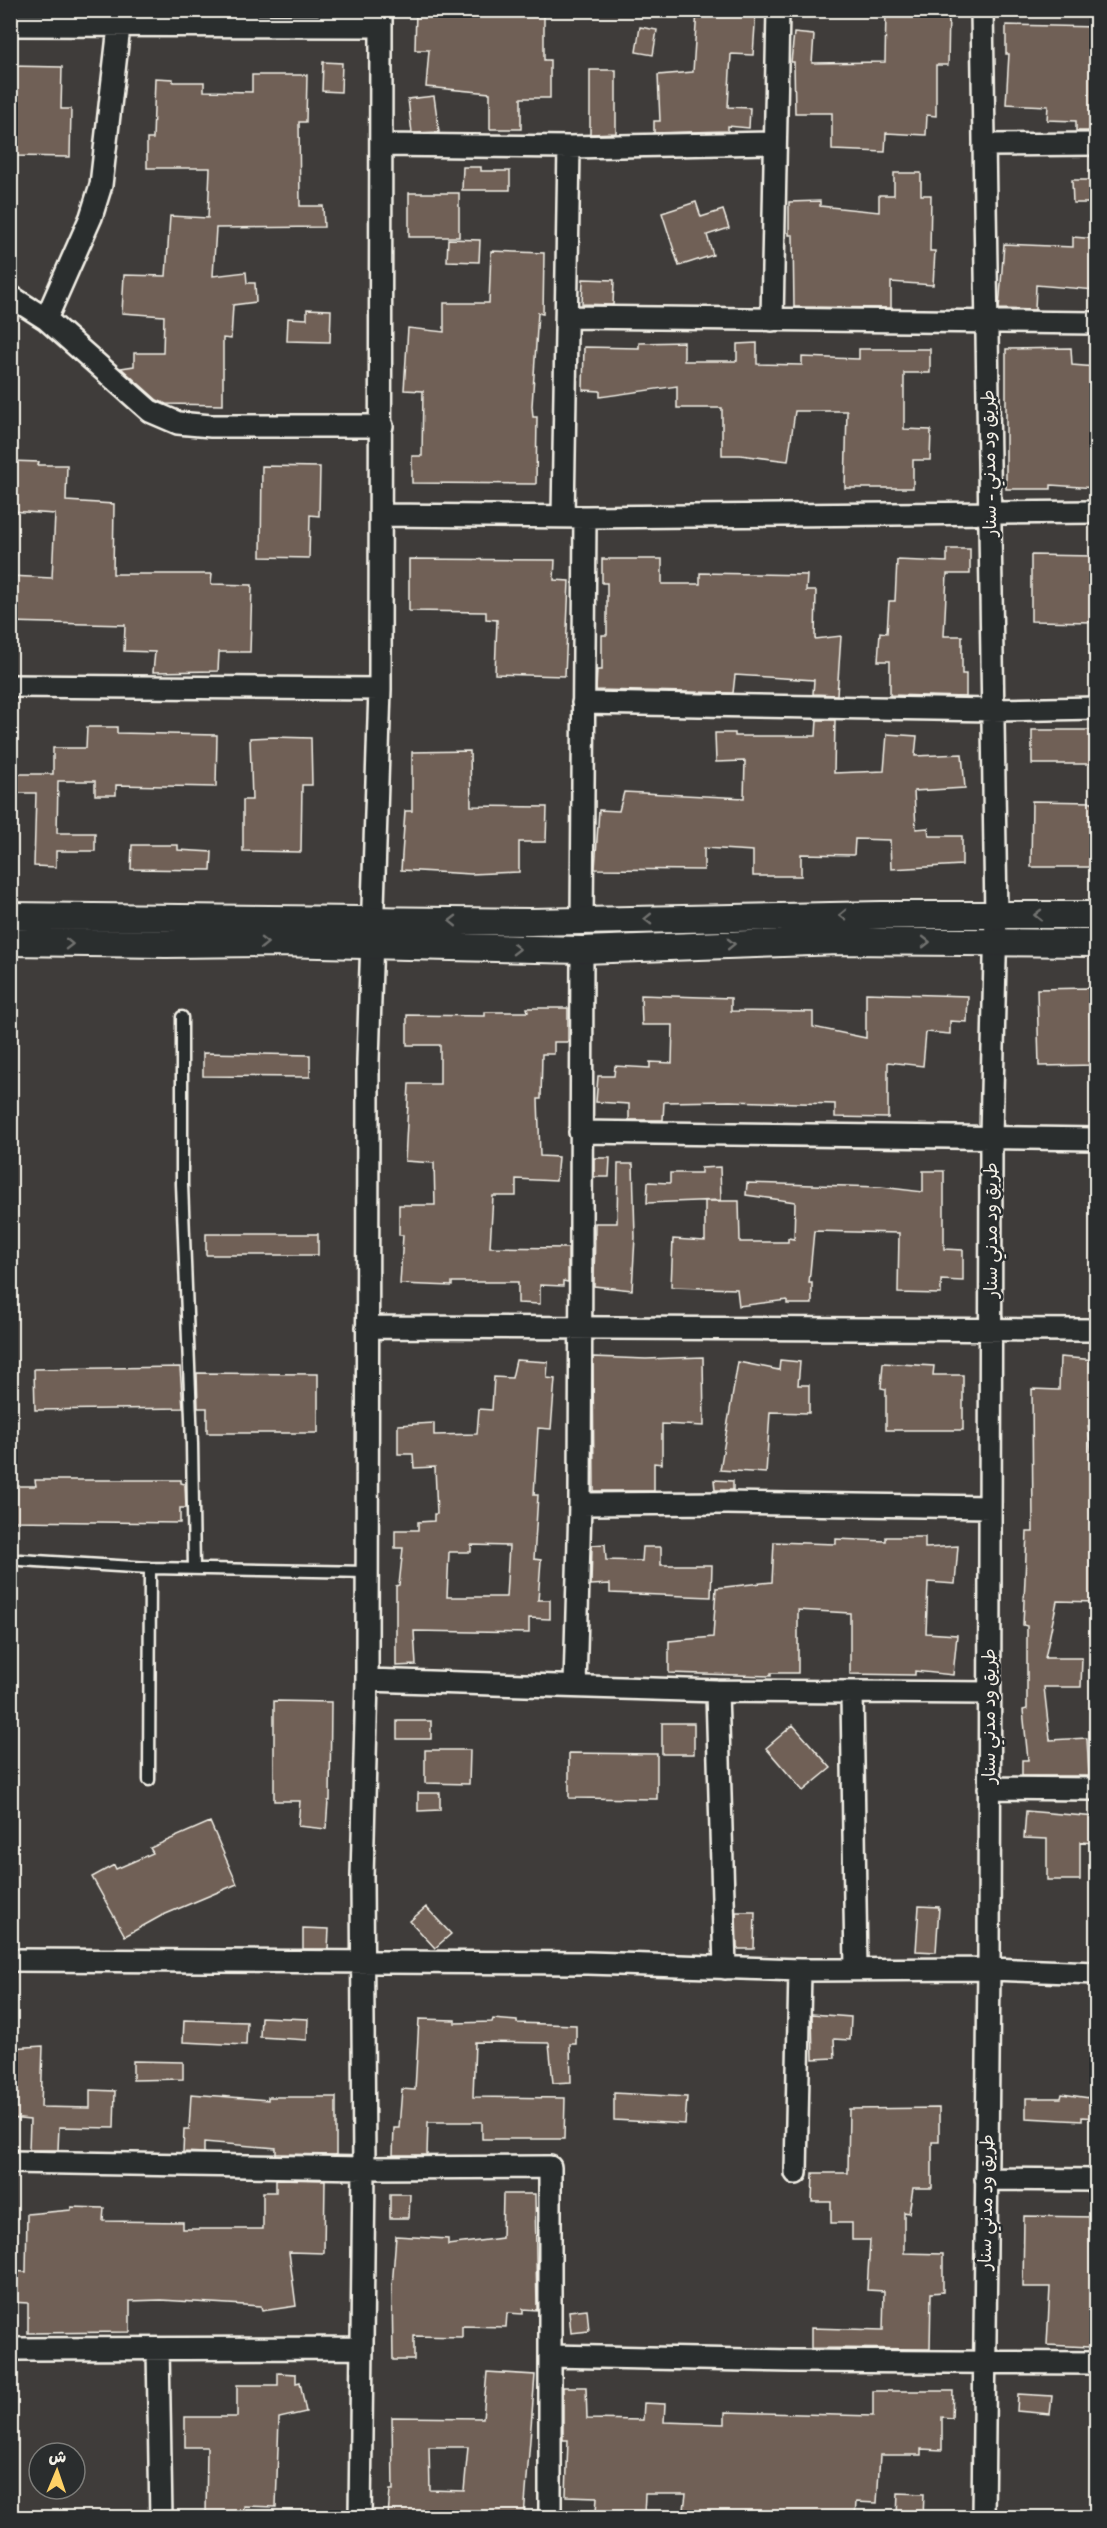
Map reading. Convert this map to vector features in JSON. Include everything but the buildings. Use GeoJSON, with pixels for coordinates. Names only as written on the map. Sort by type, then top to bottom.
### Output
{"type":"FeatureCollection","features":[{"type":"Feature","properties":{"kind":"street"},"geometry":{"type":"LineString","coordinates":[[772,320],[777,10]]}},
{"type":"Feature","properties":{"kind":"street","name":"طريق ود مدني - سنار"},"geometry":{"type":"LineString","coordinates":[[982,10],[996,915]]}},
{"type":"Feature","properties":{"kind":"street"},"geometry":{"type":"LineString","coordinates":[[10,25],[119,27],[381,18],[382,515],[380,688],[368,1061],[367,1680],[360,2517]]}},
{"type":"Feature","properties":{"kind":"street"},"geometry":{"type":"LineString","coordinates":[[46,319],[91,217],[101,185],[119,27]]}},
{"type":"Feature","properties":{"kind":"street"},"geometry":{"type":"LineString","coordinates":[[381,145],[569,147],[775,142]]}},
{"type":"Feature","properties":{"kind":"street"},"geometry":{"type":"LineString","coordinates":[[984,145],[1096,144]]}},
{"type":"Feature","properties":{"kind":"street"},"geometry":{"type":"LineString","coordinates":[[563,517],[569,147]]}},
{"type":"Feature","properties":{"kind":"street"},"geometry":{"type":"LineString","coordinates":[[10,296],[46,319],[150,411],[178,423],[211,426],[382,426]]}},
{"type":"Feature","properties":{"kind":"street"},"geometry":{"type":"LineString","coordinates":[[568,318],[1096,323]]}},
{"type":"Feature","properties":{"kind":"street"},"geometry":{"type":"LineString","coordinates":[[382,515],[585,517],[1096,512]]}},
{"type":"Feature","properties":{"kind":"street"},"geometry":{"type":"LineString","coordinates":[[582,921],[585,517]]}},
{"type":"Feature","properties":{"kind":"street"},"geometry":{"type":"LineString","coordinates":[[10,686],[380,688]]}},
{"type":"Feature","properties":{"kind":"street"},"geometry":{"type":"LineString","coordinates":[[583,703],[993,710],[1096,708]]}},
{"type":"Feature","properties":{"kind":"street"},"geometry":{"type":"LineString","coordinates":[[10,916],[582,921],[807,915],[1096,915]]}},
{"type":"Feature","properties":{"kind":"street","name":"طريق ود مدني سنار"},"geometry":{"type":"LineString","coordinates":[[983,2517],[989,1969],[991,1137],[996,915]]}},
{"type":"Feature","properties":{"kind":"street"},"geometry":{"type":"LineString","coordinates":[[10,942],[373,945],[582,950],[839,941],[1096,943]]}},
{"type":"Feature","properties":{"kind":"street"},"geometry":{"type":"LineString","coordinates":[[575,1686],[579,1504],[582,950]]}},
{"type":"Feature","properties":{"kind":"street"},"geometry":{"type":"LineString","coordinates":[[580,1132],[1096,1139]]}},
{"type":"Feature","properties":{"kind":"street"},"geometry":{"type":"LineString","coordinates":[[367,1327],[1096,1330]]}},
{"type":"Feature","properties":{"kind":"street"},"geometry":{"type":"LineString","coordinates":[[579,1504],[727,1503],[990,1507]]}},
{"type":"Feature","properties":{"kind":"street"},"geometry":{"type":"LineString","coordinates":[[367,1680],[717,1691],[989,1693]]}},
{"type":"Feature","properties":{"kind":"street"},"geometry":{"type":"LineString","coordinates":[[717,1691],[726,1968]]}},
{"type":"Feature","properties":{"kind":"street"},"geometry":{"type":"LineString","coordinates":[[852,1693],[856,1969]]}},
{"type":"Feature","properties":{"kind":"street"},"geometry":{"type":"LineString","coordinates":[[989,1788],[1096,1789]]}},
{"type":"Feature","properties":{"kind":"street"},"geometry":{"type":"LineString","coordinates":[[10,1960],[588,1963],[800,1970],[989,1969],[1096,1972]]}},
{"type":"Feature","properties":{"kind":"street"},"geometry":{"type":"LineString","coordinates":[[796,2173],[800,1970]]}},
{"type":"Feature","properties":{"kind":"street"},"geometry":{"type":"LineString","coordinates":[[10,2162],[364,2168],[550,2167],[549,2517]]}},
{"type":"Feature","properties":{"kind":"street"},"geometry":{"type":"LineString","coordinates":[[986,2179],[1096,2180]]}},
{"type":"Feature","properties":{"kind":"street"},"geometry":{"type":"LineString","coordinates":[[10,2349],[362,2348]]}},
{"type":"Feature","properties":{"kind":"street"},"geometry":{"type":"LineString","coordinates":[[158,2349],[161,2517]]}},
{"type":"Feature","properties":{"kind":"street"},"geometry":{"type":"LineString","coordinates":[[550,2356],[1096,2363]]}},
{"type":"Feature","properties":{"kind":"lane"},"geometry":{"type":"LineString","coordinates":[[182,1017],[182,1184],[192,1444],[194,1568]]}},
{"type":"Feature","properties":{"kind":"lane"},"geometry":{"type":"LineString","coordinates":[[20,1560],[150,1568],[367,1572]]}},
{"type":"Feature","properties":{"kind":"lane"},"geometry":{"type":"LineString","coordinates":[[149,1780],[150,1568]]}}]}
